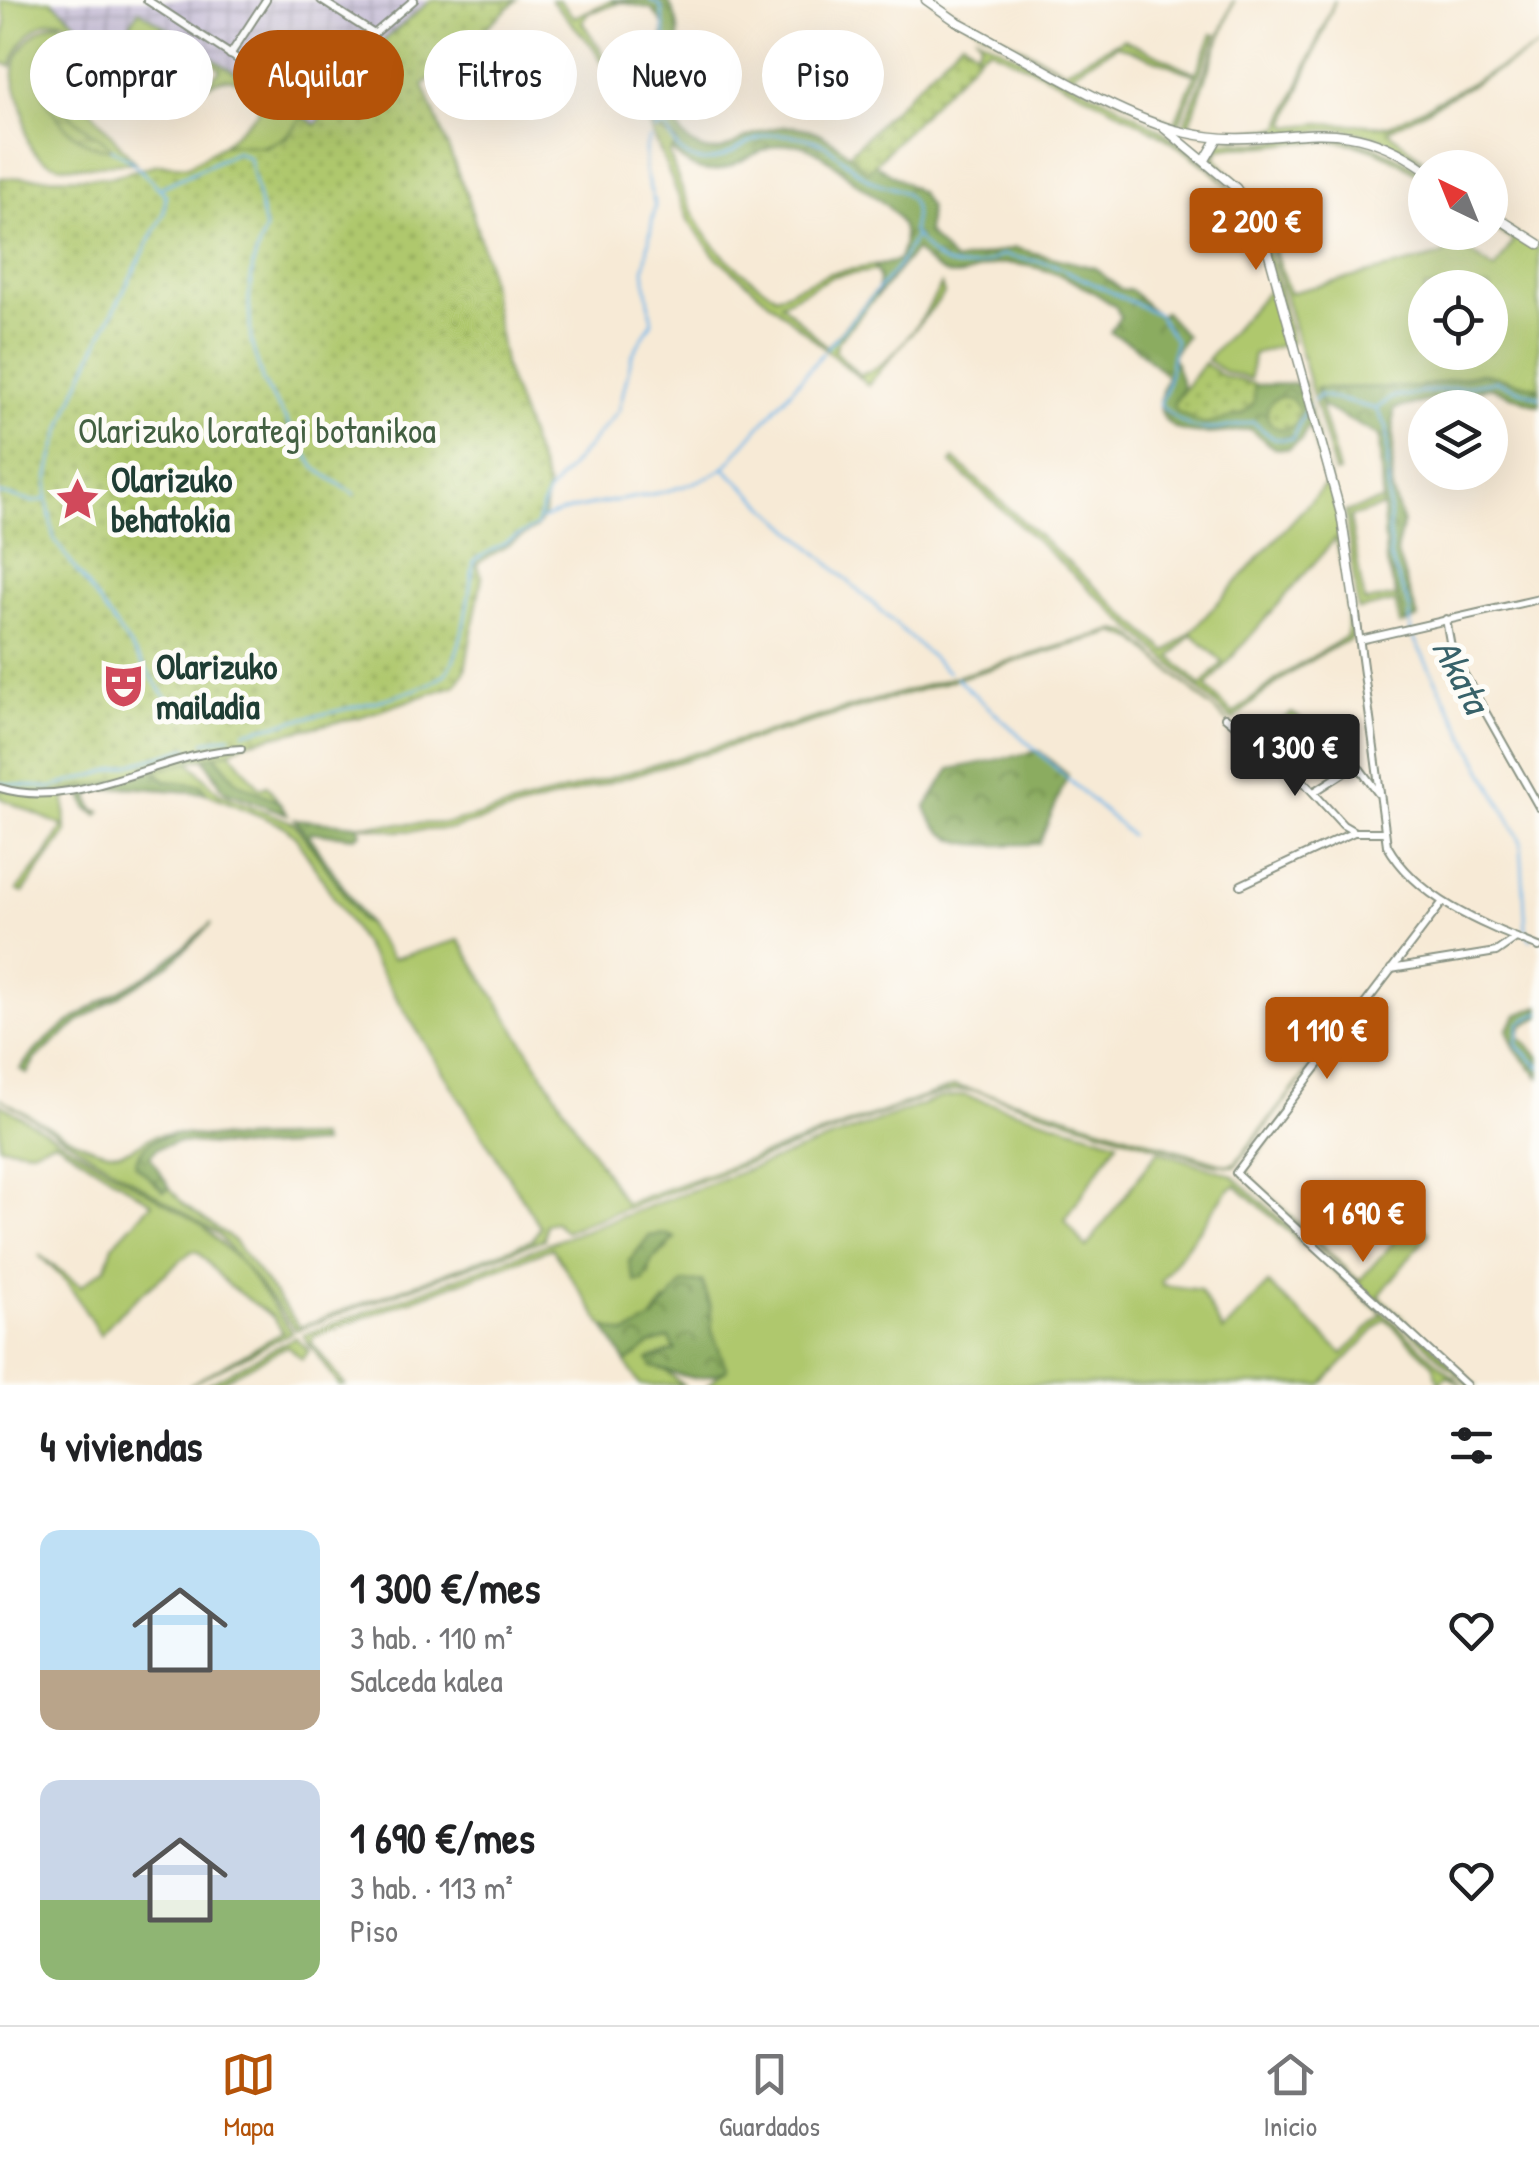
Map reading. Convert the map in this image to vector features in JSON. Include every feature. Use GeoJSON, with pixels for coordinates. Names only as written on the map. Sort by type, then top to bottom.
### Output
{"type":"FeatureCollection","features":[{"type":"Feature","properties":{"kind":"street"},"geometry":{"type":"LineString","coordinates":[[230,55],[266,0]]}},
{"type":"Feature","properties":{"kind":"street"},"geometry":{"type":"LineString","coordinates":[[321,0],[368,30]]}},
{"type":"Feature","properties":{"kind":"street"},"geometry":{"type":"LineString","coordinates":[[379,30],[414,0]]}},
{"type":"Feature","properties":{"kind":"street"},"geometry":{"type":"LineString","coordinates":[[926,0],[980,33],[1161,126],[1248,202],[1262,228],[1341,514],[1382,832],[1402,867],[1442,903],[1539,947]]}},
{"type":"Feature","properties":{"kind":"street"},"geometry":{"type":"LineString","coordinates":[[151,1],[233,57]]}},
{"type":"Feature","properties":{"kind":"street"},"geometry":{"type":"LineString","coordinates":[[1161,126],[1250,140],[1314,131],[1350,132],[1388,144],[1408,158]]}},
{"type":"Feature","properties":{"kind":"street"},"geometry":{"type":"LineString","coordinates":[[1204,160],[1218,138]]}},
{"type":"Feature","properties":{"kind":"street"},"geometry":{"type":"LineString","coordinates":[[1508,224],[1539,244]]}},
{"type":"Feature","properties":{"kind":"street"},"geometry":{"type":"LineString","coordinates":[[1360,640],[1539,599]]}},
{"type":"Feature","properties":{"kind":"street"},"geometry":{"type":"LineString","coordinates":[[1446,619],[1452,653],[1539,806]]}},
{"type":"Feature","properties":{"kind":"street"},"geometry":{"type":"LineString","coordinates":[[1225,716],[1356,832]]}},
{"type":"Feature","properties":{"kind":"street"},"geometry":{"type":"LineString","coordinates":[[0,788],[25,793],[65,789],[206,753],[241,748]]}},
{"type":"Feature","properties":{"kind":"street"},"geometry":{"type":"LineString","coordinates":[[1314,792],[1352,767],[1360,769],[1379,794]]}},
{"type":"Feature","properties":{"kind":"street"},"geometry":{"type":"LineString","coordinates":[[1240,885],[1356,832],[1382,832]]}},
{"type":"Feature","properties":{"kind":"street"},"geometry":{"type":"LineString","coordinates":[[1442,903],[1236,1173],[1466,1385]]}},
{"type":"Feature","properties":{"kind":"street"},"geometry":{"type":"LineString","coordinates":[[1390,970],[1496,952],[1516,938]]}},
{"type":"Feature","properties":{"kind":"shaded area"},"geometry":{"type":"Polygon","coordinates":[[[51,0],[428,0],[395,30],[233,30],[233,72],[213,58],[213,30],[170,30],[139,10],[127,30],[85,30],[51,0]]]}},
{"type":"Feature","properties":{"kind":"green space"},"geometry":{"type":"Polygon","coordinates":[[[0,0],[51,0],[85,30],[75,30],[65,21],[46,22],[30,30],[11,66],[0,62],[6,22],[0,0]]]}},
{"type":"Feature","properties":{"kind":"green space","name":"Olarizuko lorategi botanikoa"},"geometry":{"type":"Polygon","coordinates":[[[431,0],[517,0],[484,30],[424,30],[424,120],[437,120],[468,198],[486,260],[505,369],[547,486],[544,515],[536,528],[476,564],[482,576],[465,670],[456,685],[360,717],[246,742],[230,751],[45,794],[0,789],[0,178],[110,177],[158,164],[188,166],[224,144],[267,147],[287,137],[301,120],[316,125],[320,120],[404,120],[404,30],[396,30],[431,0]]]}},
{"type":"Feature","properties":{"kind":"green space"},"geometry":{"type":"Polygon","coordinates":[[[551,0],[559,0],[574,17],[612,1],[617,4],[588,13],[582,22],[597,45],[597,53],[551,0]]]}},
{"type":"Feature","properties":{"kind":"green space"},"geometry":{"type":"Polygon","coordinates":[[[611,0],[668,0],[678,30],[664,30],[652,9],[611,0]]]}},
{"type":"Feature","properties":{"kind":"green space"},"geometry":{"type":"Polygon","coordinates":[[[932,0],[1064,70],[1123,39],[1196,73],[1212,34],[1216,35],[1177,127],[979,29],[932,0]],[[1118,45],[1071,73],[1174,124],[1195,75],[1118,45]]]}},
{"type":"Feature","properties":{"kind":"green space"},"geometry":{"type":"Polygon","coordinates":[[[1234,0],[1189,125],[1242,132],[1281,127],[1335,0],[1287,122],[1289,127],[1320,123],[1389,126],[1539,47],[1388,131],[1411,150],[1408,153],[1381,138],[1343,129],[1239,137],[1182,129],[1234,0]]]}},
{"type":"Feature","properties":{"kind":"green space"},"geometry":{"type":"Polygon","coordinates":[[[139,10],[170,30],[161,28],[127,30],[139,10]]]}},
{"type":"Feature","properties":{"kind":"green space"},"geometry":{"type":"Polygon","coordinates":[[[60,23],[68,30],[41,30],[60,23]]]}},
{"type":"Feature","properties":{"kind":"green space"},"geometry":{"type":"Polygon","coordinates":[[[977,36],[1131,112],[1204,162],[1231,189],[1204,164],[1131,118],[989,48],[980,54],[976,51],[981,43],[977,36]]]}},
{"type":"Feature","properties":{"kind":"green space"},"geometry":{"type":"Polygon","coordinates":[[[30,39],[30,120],[99,120],[135,163],[78,167],[55,164],[38,155],[26,135],[15,82],[14,68],[30,39]]]}},
{"type":"Feature","properties":{"kind":"green space"},"geometry":{"type":"Polygon","coordinates":[[[962,40],[980,54],[867,172],[849,154],[962,40]]]}},
{"type":"Feature","properties":{"kind":"green space"},"geometry":{"type":"Polygon","coordinates":[[[213,58],[233,71],[233,79],[213,83],[213,77],[221,69],[213,64],[213,58]]]}},
{"type":"Feature","properties":{"kind":"green space"},"geometry":{"type":"Polygon","coordinates":[[[60,120],[76,120],[112,149],[86,142],[60,120]]]}},
{"type":"Feature","properties":{"kind":"green space"},"geometry":{"type":"Polygon","coordinates":[[[250,120],[301,120],[286,135],[269,144],[224,144],[250,120]]]}},
{"type":"Feature","properties":{"kind":"green space"},"geometry":{"type":"Polygon","coordinates":[[[643,120],[677,120],[688,140],[702,149],[716,151],[776,128],[809,129],[823,135],[867,172],[875,164],[919,192],[929,207],[927,233],[954,262],[1015,248],[1095,268],[1120,289],[1131,290],[1159,317],[1164,312],[1186,336],[1172,355],[1183,386],[1174,403],[1253,403],[1254,385],[1296,384],[1311,421],[1301,440],[1288,449],[1274,448],[1250,429],[1197,433],[1169,424],[1162,414],[1161,398],[1167,376],[1132,344],[1110,332],[1120,317],[1116,307],[1081,285],[1030,266],[999,264],[955,276],[931,265],[915,250],[878,295],[879,277],[874,266],[898,261],[903,246],[899,221],[883,203],[823,156],[791,144],[773,147],[717,170],[703,170],[688,165],[672,151],[677,143],[643,120]]]}},
{"type":"Feature","properties":{"kind":"green space"},"geometry":{"type":"Polygon","coordinates":[[[651,129],[666,132],[678,144],[669,153],[687,201],[707,236],[735,266],[776,296],[830,273],[874,266],[875,271],[834,276],[781,303],[827,347],[875,292],[877,295],[838,341],[835,351],[859,375],[871,371],[895,352],[941,285],[944,294],[868,385],[714,255],[689,222],[651,129]]]}},
{"type":"Feature","properties":{"kind":"green space"},"geometry":{"type":"Polygon","coordinates":[[[1313,135],[1344,138],[1385,151],[1408,164],[1408,168],[1370,149],[1337,142],[1220,149],[1215,157],[1259,206],[1289,293],[1443,255],[1446,250],[1467,250],[1495,270],[1513,241],[1508,238],[1508,229],[1539,249],[1539,388],[1482,373],[1421,387],[1316,389],[1339,472],[1335,473],[1267,233],[1241,188],[1210,161],[1220,141],[1261,143],[1313,135]]]}},
{"type":"Feature","properties":{"kind":"green space"},"geometry":{"type":"Polygon","coordinates":[[[1231,189],[1233,191],[1255,223],[1262,237],[1292,342],[1253,354],[1250,379],[1225,372],[1207,360],[1271,287],[1255,230],[1231,189]]]}},
{"type":"Feature","properties":{"kind":"green space"},"geometry":{"type":"Polygon","coordinates":[[[1204,363],[1223,376],[1254,384],[1254,403],[1242,414],[1205,425],[1176,411],[1174,403],[1204,363]]]}},
{"type":"Feature","properties":{"kind":"green space"},"geometry":{"type":"Polygon","coordinates":[[[1482,373],[1539,388],[1539,406],[1508,394],[1508,390],[1490,387],[1408,390],[1408,406],[1394,409],[1392,491],[1403,524],[1396,551],[1418,618],[1405,624],[1386,560],[1379,436],[1322,406],[1316,388],[1421,387],[1482,373]]]}},
{"type":"Feature","properties":{"kind":"green space"},"geometry":{"type":"Polygon","coordinates":[[[1303,382],[1342,532],[1353,638],[1290,674],[1233,720],[951,463],[954,459],[1167,652],[1191,632],[1327,483],[1296,384],[1303,382]],[[1336,538],[1206,687],[1233,714],[1281,676],[1347,636],[1347,593],[1336,538]],[[1192,634],[1171,657],[1201,686],[1223,662],[1192,634]]]}},
{"type":"Feature","properties":{"kind":"green space"},"geometry":{"type":"Polygon","coordinates":[[[1283,397],[1294,402],[1299,413],[1294,424],[1283,429],[1272,424],[1267,413],[1272,402],[1283,397]]]}},
{"type":"Feature","properties":{"kind":"green space"},"geometry":{"type":"Polygon","coordinates":[[[1385,500],[1385,506],[1350,517],[1364,602],[1399,596],[1405,624],[1400,625],[1395,602],[1358,610],[1345,512],[1385,500]]]}},
{"type":"Feature","properties":{"kind":"green space"},"geometry":{"type":"Polygon","coordinates":[[[1115,630],[1130,633],[1229,723],[1136,640],[1115,632],[452,829],[396,831],[358,825],[450,823],[486,814],[1115,630]]]}},
{"type":"Feature","properties":{"kind":"green space"},"geometry":{"type":"Polygon","coordinates":[[[1292,713],[1314,728],[1302,730],[1293,745],[1280,734],[1267,743],[1260,736],[1292,713]]]}},
{"type":"Feature","properties":{"kind":"green space"},"geometry":{"type":"Polygon","coordinates":[[[230,751],[260,788],[267,785],[279,802],[237,782],[214,754],[230,751]]]}},
{"type":"Feature","properties":{"kind":"green space"},"geometry":{"type":"Polygon","coordinates":[[[1039,751],[1068,775],[1039,844],[972,844],[945,834],[934,823],[926,807],[950,769],[1039,751]]]}},
{"type":"Feature","properties":{"kind":"green space"},"geometry":{"type":"Polygon","coordinates":[[[214,754],[237,782],[279,802],[287,814],[224,791],[204,758],[214,754]]]}},
{"type":"Feature","properties":{"kind":"green space"},"geometry":{"type":"Polygon","coordinates":[[[189,761],[219,793],[294,823],[392,959],[459,940],[625,1204],[955,1086],[975,1091],[958,1090],[925,1098],[565,1231],[555,1222],[546,1224],[544,1239],[296,1330],[218,1234],[0,1098],[61,1134],[97,1149],[125,1151],[158,1135],[176,1134],[150,1143],[141,1151],[136,1164],[163,1191],[170,1188],[183,1204],[233,1240],[300,1327],[532,1240],[540,1227],[296,837],[284,826],[206,793],[201,785],[166,782],[154,770],[189,761]]]}},
{"type":"Feature","properties":{"kind":"green space"},"geometry":{"type":"Polygon","coordinates":[[[154,770],[166,781],[201,785],[206,793],[128,787],[94,791],[89,797],[93,809],[101,812],[98,815],[87,808],[79,788],[154,770]]]}},
{"type":"Feature","properties":{"kind":"green space"},"geometry":{"type":"Polygon","coordinates":[[[79,788],[80,793],[65,796],[66,833],[23,893],[17,890],[47,854],[63,826],[0,798],[0,789],[79,788]]]}},
{"type":"Feature","properties":{"kind":"green space"},"geometry":{"type":"Polygon","coordinates":[[[295,819],[358,825],[361,833],[355,837],[310,832],[310,836],[368,924],[361,921],[295,819]]]}},
{"type":"Feature","properties":{"kind":"green space"},"geometry":{"type":"Polygon","coordinates":[[[212,923],[170,964],[80,1021],[35,1059],[27,1074],[20,1069],[61,1028],[153,971],[212,923]]]}},
{"type":"Feature","properties":{"kind":"green space"},"geometry":{"type":"Polygon","coordinates":[[[1363,1001],[1235,1166],[1213,1164],[982,1093],[1226,1165],[1235,1163],[1363,1001]]]}},
{"type":"Feature","properties":{"kind":"green space"},"geometry":{"type":"Polygon","coordinates":[[[1367,1004],[1248,1168],[1248,1176],[1359,1281],[1413,1220],[1429,1233],[1379,1296],[1476,1385],[1469,1385],[1242,1175],[1367,1004]]]}},
{"type":"Feature","properties":{"kind":"green space"},"geometry":{"type":"Polygon","coordinates":[[[1539,1006],[1539,1017],[1522,1026],[1519,1036],[1539,1057],[1539,1077],[1515,1049],[1507,1030],[1517,1015],[1539,1006]]]}},
{"type":"Feature","properties":{"kind":"green space"},"geometry":{"type":"Polygon","coordinates":[[[963,1095],[1118,1141],[1065,1220],[1086,1248],[1158,1151],[1232,1175],[1462,1385],[1447,1376],[1439,1383],[1433,1364],[1385,1319],[1322,1385],[708,1385],[726,1369],[712,1331],[710,1304],[665,1301],[652,1320],[626,1334],[604,1327],[552,1248],[314,1336],[312,1343],[345,1385],[339,1385],[303,1335],[940,1098],[963,1095]],[[1236,1185],[1228,1190],[1161,1281],[1163,1285],[1200,1290],[1223,1332],[1268,1284],[1343,1354],[1382,1314],[1236,1185]],[[649,1237],[629,1261],[649,1275],[651,1260],[668,1248],[649,1237]]]}},
{"type":"Feature","properties":{"kind":"green space"},"geometry":{"type":"Polygon","coordinates":[[[0,1104],[202,1225],[242,1264],[292,1332],[189,1385],[283,1332],[273,1317],[228,1285],[198,1252],[192,1251],[120,1312],[100,1335],[68,1283],[39,1255],[81,1286],[106,1267],[113,1245],[152,1203],[55,1141],[31,1150],[0,1146],[0,1104]]]}},
{"type":"Feature","properties":{"kind":"green space"},"geometry":{"type":"Polygon","coordinates":[[[176,1134],[238,1139],[319,1137],[322,1144],[254,1148],[178,1142],[157,1148],[150,1156],[170,1188],[164,1191],[135,1164],[150,1143],[176,1134]]]}},
{"type":"Feature","properties":{"kind":"green space"},"geometry":{"type":"Polygon","coordinates":[[[666,1234],[675,1238],[652,1260],[644,1281],[635,1282],[629,1262],[649,1236],[666,1234]]]}},
{"type":"Feature","properties":{"kind":"green space"},"geometry":{"type":"Polygon","coordinates":[[[702,1281],[710,1304],[712,1331],[727,1370],[696,1378],[652,1367],[648,1360],[676,1350],[669,1338],[651,1344],[626,1363],[604,1327],[626,1334],[652,1320],[683,1283],[702,1281]]]}},
{"type":"Feature","properties":{"kind":"green space"},"geometry":{"type":"Polygon","coordinates":[[[295,1337],[309,1351],[302,1359],[287,1346],[214,1385],[205,1385],[295,1337]]]}},
{"type":"Feature","properties":{"kind":"green space"},"geometry":{"type":"Polygon","coordinates":[[[669,1338],[676,1349],[649,1359],[652,1367],[665,1370],[683,1385],[640,1385],[626,1363],[651,1344],[669,1338]]]}},
{"type":"Feature","properties":{"kind":"waterway"},"geometry":{"type":"LineString","coordinates":[[650,0],[661,6],[665,32],[667,127],[679,150],[691,158],[711,160],[770,135],[811,139],[872,181],[907,196],[913,205],[912,231],[940,261],[951,266],[974,266],[1002,255],[1052,264],[1157,314],[1175,340],[1160,404],[1183,423],[1214,429],[1253,422],[1274,439],[1292,439],[1308,405]]}},
{"type":"Feature","properties":{"kind":"waterway"},"geometry":{"type":"LineString","coordinates":[[654,130],[667,125]]}},
{"type":"Feature","properties":{"kind":"waterway"},"geometry":{"type":"LineString","coordinates":[[244,732],[382,700],[446,673],[461,636],[474,560],[536,526],[547,494],[619,410],[632,355],[652,322],[644,270],[655,205],[645,172],[645,149],[650,138]]}},
{"type":"Feature","properties":{"kind":"waterway"},"geometry":{"type":"LineString","coordinates":[[47,499],[50,470],[74,396],[164,213],[166,195],[131,161],[112,149]]}},
{"type":"Feature","properties":{"kind":"waterway"},"geometry":{"type":"LineString","coordinates":[[160,188],[236,152],[249,158],[265,229],[253,264],[249,299],[251,342],[263,382],[315,468],[354,494]]}},
{"type":"Feature","properties":{"kind":"waterway"},"geometry":{"type":"LineString","coordinates":[[827,348],[899,265],[915,236]]}},
{"type":"Feature","properties":{"kind":"waterway"},"geometry":{"type":"LineString","coordinates":[[542,519],[680,487],[724,468],[823,353]]}},
{"type":"Feature","properties":{"kind":"waterway"},"geometry":{"type":"LineString","coordinates":[[1314,400],[1320,395],[1376,409],[1391,398],[1496,381],[1539,397]]}},
{"type":"Feature","properties":{"kind":"waterway","name":"Akata"},"geometry":{"type":"LineString","coordinates":[[1376,409],[1387,427],[1390,557],[1410,609],[1411,633],[1521,842],[1526,931],[1531,940]]}},
{"type":"Feature","properties":{"kind":"waterway"},"geometry":{"type":"LineString","coordinates":[[724,468],[948,672]]}},
{"type":"Feature","properties":{"kind":"waterway"},"geometry":{"type":"LineString","coordinates":[[0,494],[34,502],[47,499],[54,539],[180,717]]}},
{"type":"Feature","properties":{"kind":"waterway"},"geometry":{"type":"LineString","coordinates":[[956,678],[1130,835]]}},
{"type":"Feature","properties":{"kind":"waterway"},"geometry":{"type":"LineString","coordinates":[[204,742],[230,736]]}},
{"type":"Feature","properties":{"kind":"waterway"},"geometry":{"type":"LineString","coordinates":[[0,783],[50,788],[188,748]]}},
{"type":"Feature","properties":{"kind":"waterway","name":"Akata"},"geometry":{"type":"LineString","coordinates":[[1539,1013],[1520,1023],[1517,1045],[1539,1067]]}},
{"type":"Feature","properties":{"kind":"place","name":"Olarizuko behatokia"},"geometry":{"type":"Point","coordinates":[78,499]}},
{"type":"Feature","properties":{"kind":"place","name":"Olarizuko mailadia"},"geometry":{"type":"Point","coordinates":[123,686]}}]}
